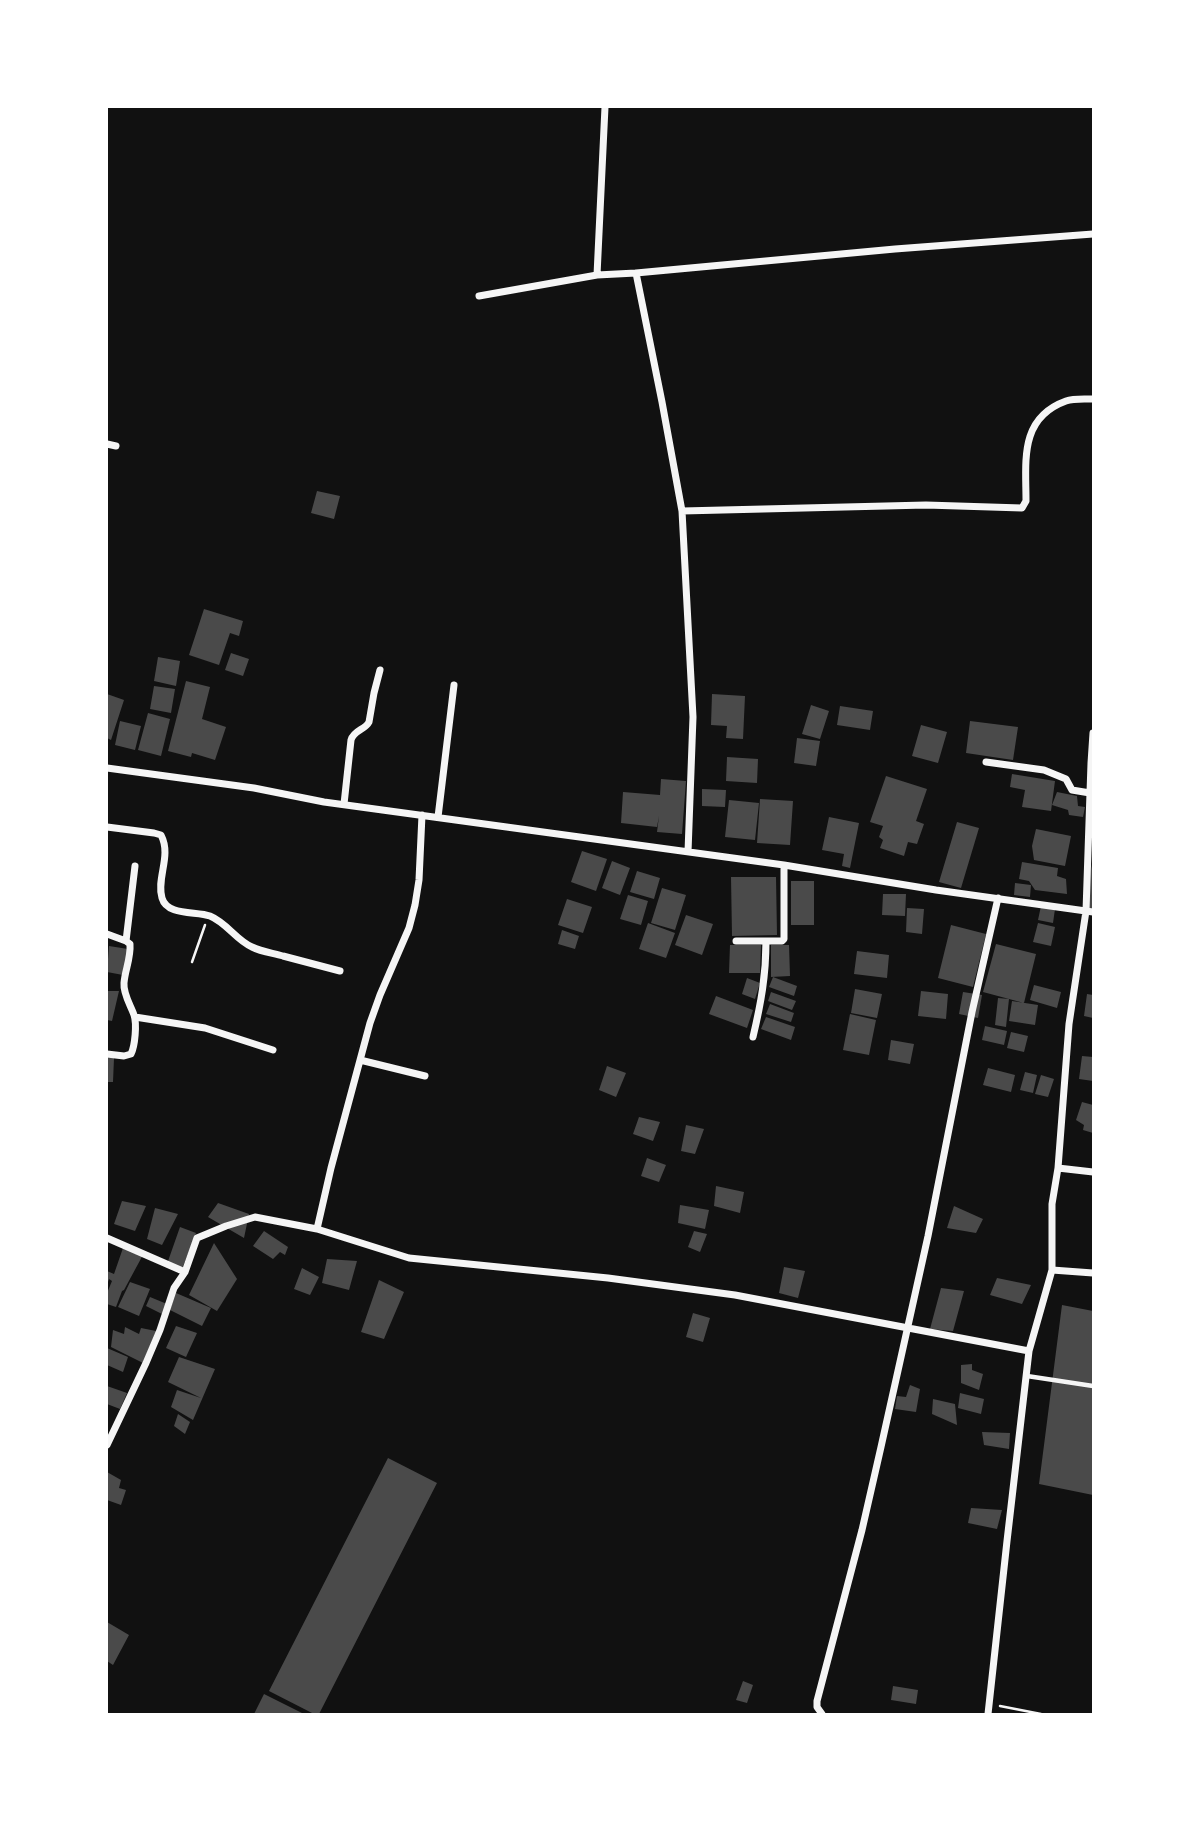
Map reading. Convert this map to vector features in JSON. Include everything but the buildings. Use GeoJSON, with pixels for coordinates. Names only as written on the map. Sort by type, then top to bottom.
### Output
{"type":"FeatureCollection","features":[{"type":"Feature","properties":{"kind":"street"},"geometry":{"type":"LineString","coordinates":[[597,275],[605,107]]}},
{"type":"Feature","properties":{"kind":"street"},"geometry":{"type":"LineString","coordinates":[[480,296],[597,275],[1093,233]]}},
{"type":"Feature","properties":{"kind":"street"},"geometry":{"type":"LineString","coordinates":[[636,273],[682,511],[694,718],[688,852]]}},
{"type":"Feature","properties":{"kind":"street"},"geometry":{"type":"LineString","coordinates":[[682,511],[926,505],[1021,508],[1026,501],[1027,443],[1035,423],[1067,400],[1093,398]]}},
{"type":"Feature","properties":{"kind":"street"},"geometry":{"type":"LineString","coordinates":[[107,444],[116,446]]}},
{"type":"Feature","properties":{"kind":"street"},"geometry":{"type":"LineString","coordinates":[[344,804],[352,736],[369,722],[380,670]]}},
{"type":"Feature","properties":{"kind":"street"},"geometry":{"type":"LineString","coordinates":[[438,817],[454,685]]}},
{"type":"Feature","properties":{"kind":"street"},"geometry":{"type":"LineString","coordinates":[[988,1714],[1030,1350],[1052,1270],[1052,1204],[1058,1168],[1069,1024],[1090,912],[1093,733]]}},
{"type":"Feature","properties":{"kind":"street"},"geometry":{"type":"LineString","coordinates":[[986,762],[1044,770],[1066,779],[1072,790],[1090,793]]}},
{"type":"Feature","properties":{"kind":"street"},"geometry":{"type":"LineString","coordinates":[[107,768],[784,865],[1090,912]]}},
{"type":"Feature","properties":{"kind":"street"},"geometry":{"type":"LineString","coordinates":[[317,1229],[331,1168],[377,1004],[410,928],[419,880],[422,815]]}},
{"type":"Feature","properties":{"kind":"street"},"geometry":{"type":"LineString","coordinates":[[107,827],[161,835],[165,845],[161,897],[165,905],[172,909],[208,915],[228,928],[240,941],[255,949],[340,971]]}},
{"type":"Feature","properties":{"kind":"street"},"geometry":{"type":"LineString","coordinates":[[736,941],[784,939],[784,865]]}},
{"type":"Feature","properties":{"kind":"street"},"geometry":{"type":"LineString","coordinates":[[126,941],[135,866]]}},
{"type":"Feature","properties":{"kind":"street"},"geometry":{"type":"LineString","coordinates":[[821,1714],[817,1701],[862,1530],[908,1328],[998,898]]}},
{"type":"Feature","properties":{"kind":"street"},"geometry":{"type":"LineString","coordinates":[[107,934],[130,944],[131,952],[123,987],[135,1017],[134,1046],[131,1054],[107,1054]]}},
{"type":"Feature","properties":{"kind":"street"},"geometry":{"type":"LineString","coordinates":[[753,1037],[766,973],[766,941]]}},
{"type":"Feature","properties":{"kind":"street"},"geometry":{"type":"LineString","coordinates":[[135,1017],[205,1028],[273,1050]]}},
{"type":"Feature","properties":{"kind":"street"},"geometry":{"type":"LineString","coordinates":[[360,1060],[425,1076]]}},
{"type":"Feature","properties":{"kind":"street"},"geometry":{"type":"LineString","coordinates":[[1058,1168],[1093,1172]]}},
{"type":"Feature","properties":{"kind":"street"},"geometry":{"type":"LineString","coordinates":[[107,1445],[160,1330],[174,1288],[185,1272],[197,1238],[255,1217],[317,1229],[409,1258],[608,1278],[734,1295],[1030,1350]]}},
{"type":"Feature","properties":{"kind":"street"},"geometry":{"type":"LineString","coordinates":[[107,1238],[185,1272]]}},
{"type":"Feature","properties":{"kind":"street"},"geometry":{"type":"LineString","coordinates":[[1052,1270],[1093,1273]]}},
{"type":"Feature","properties":{"kind":"lane"},"geometry":{"type":"LineString","coordinates":[[1027,1376],[1093,1386]]}},
{"type":"Feature","properties":{"kind":"path"},"geometry":{"type":"LineString","coordinates":[[192,962],[208,915]]}},
{"type":"Feature","properties":{"kind":"path"},"geometry":{"type":"LineString","coordinates":[[990,1704],[1041,1714]]}}]}
